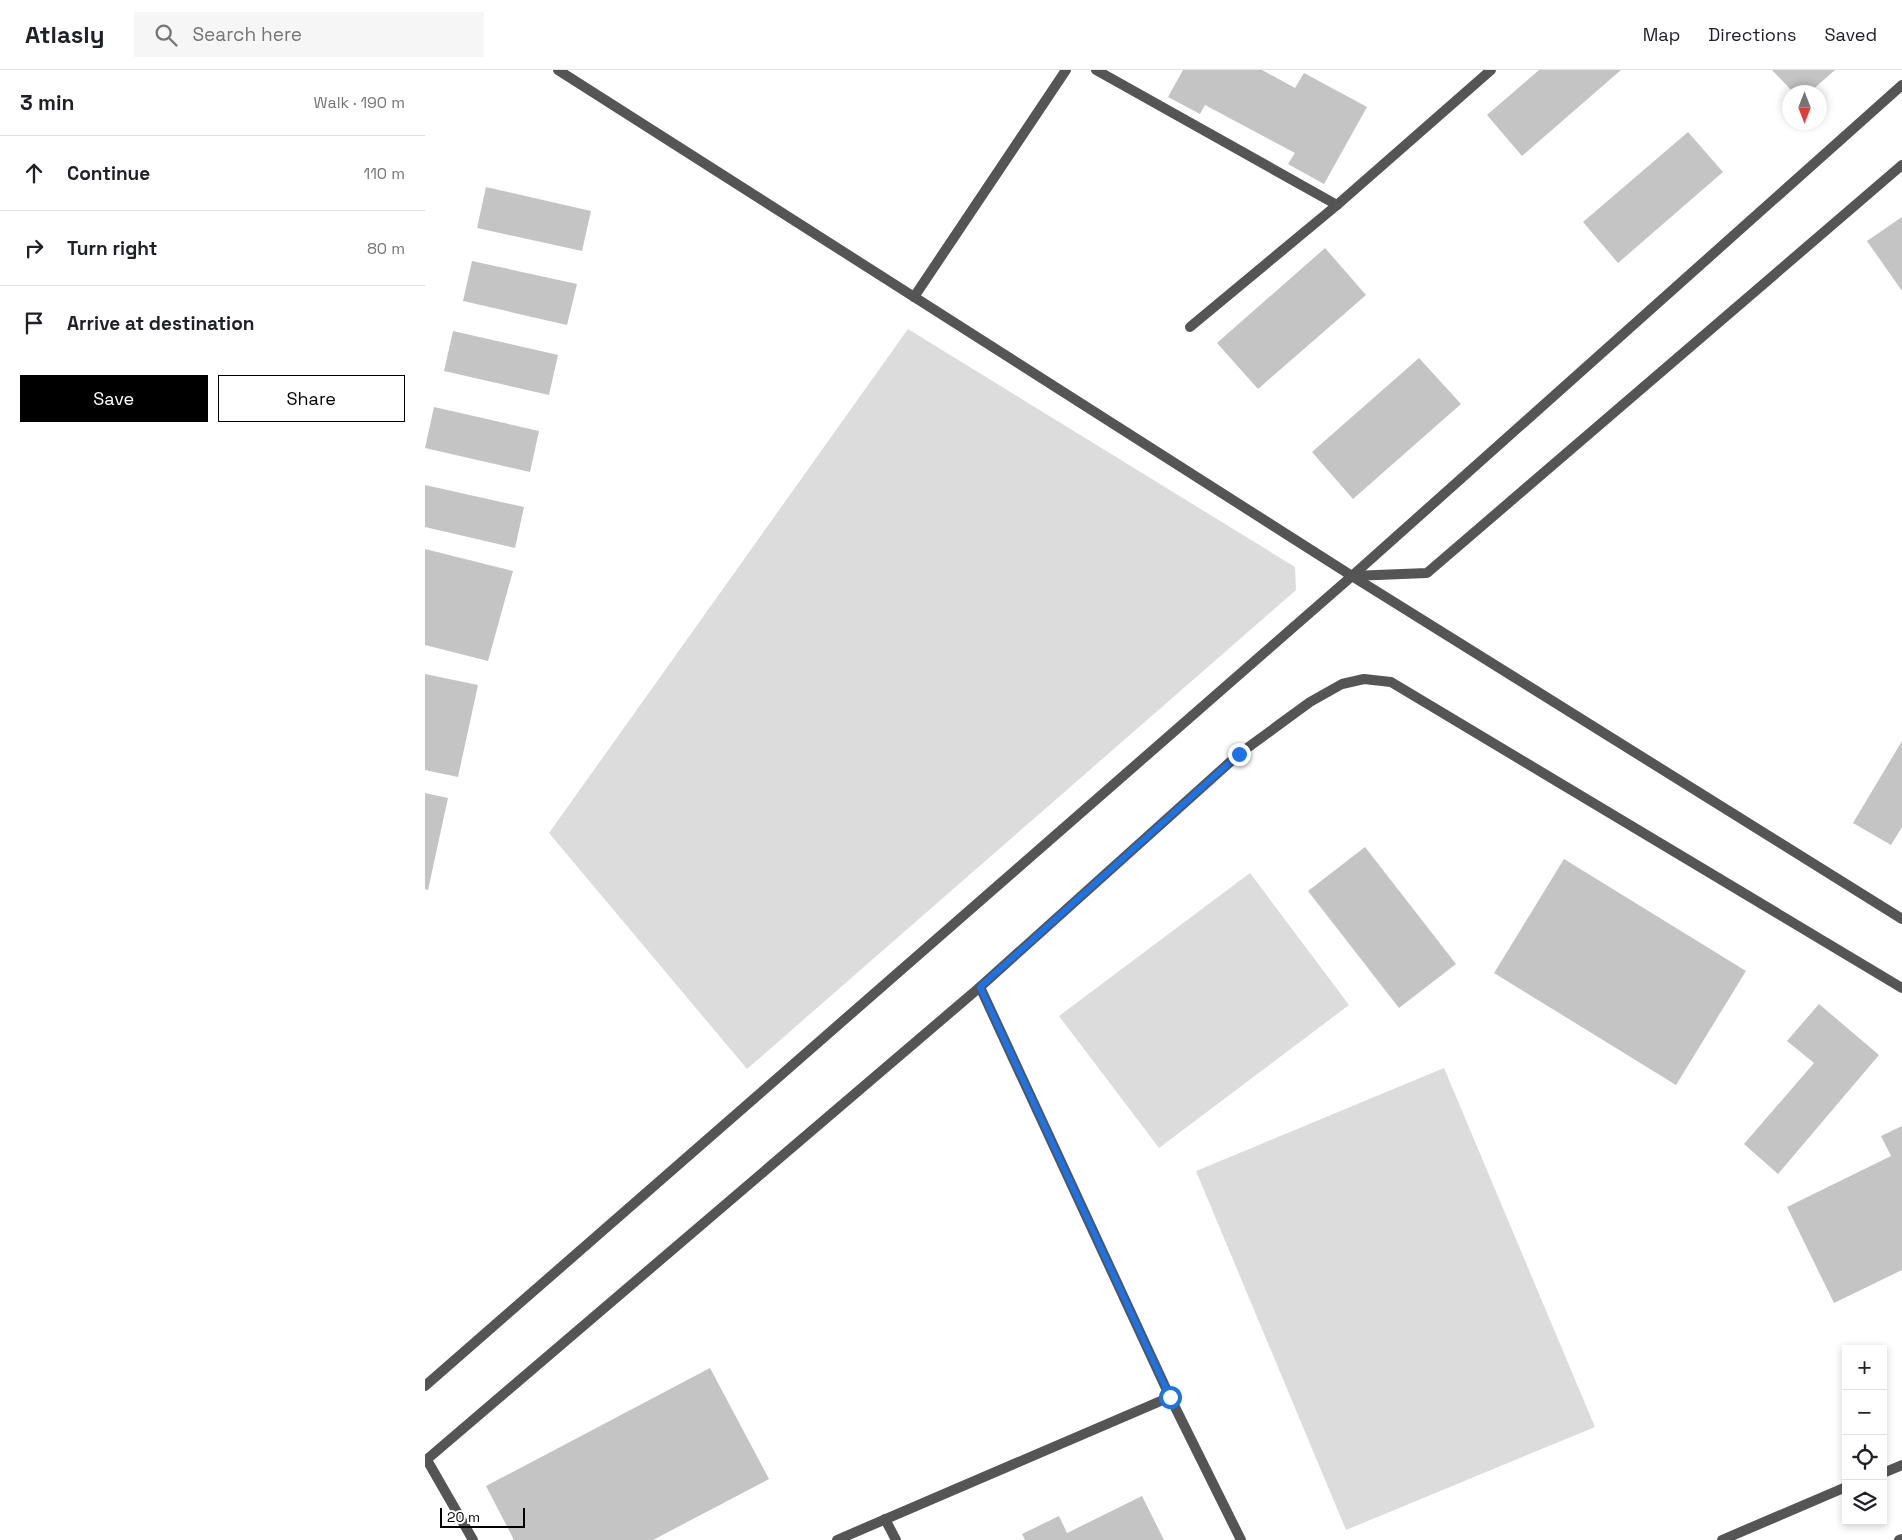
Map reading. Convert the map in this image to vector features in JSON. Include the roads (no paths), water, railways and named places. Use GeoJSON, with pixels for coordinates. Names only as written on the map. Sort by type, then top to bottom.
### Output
{"type":"FeatureCollection","features":[{"type":"Feature","properties":{"kind":"lane"},"geometry":{"type":"LineString","coordinates":[[558,70],[1352,576],[1902,919]]}},
{"type":"Feature","properties":{"kind":"lane"},"geometry":{"type":"LineString","coordinates":[[914,297],[1066,70]]}},
{"type":"Feature","properties":{"kind":"lane"},"geometry":{"type":"LineString","coordinates":[[1190,327],[1337,205],[1491,70]]}},
{"type":"Feature","properties":{"kind":"lane"},"geometry":{"type":"LineString","coordinates":[[1101,71],[1337,205]]}},
{"type":"Feature","properties":{"kind":"lane"},"geometry":{"type":"LineString","coordinates":[[425,1386],[1352,576],[1902,85]]}},
{"type":"Feature","properties":{"kind":"lane"},"geometry":{"type":"LineString","coordinates":[[1352,576],[1427,572],[1902,165]]}},
{"type":"Feature","properties":{"kind":"lane"},"geometry":{"type":"LineString","coordinates":[[473,1540],[426,1461],[980,987],[1239,754],[1310,702],[1342,684],[1364,679],[1391,682],[1902,988]]}},
{"type":"Feature","properties":{"kind":"lane"},"geometry":{"type":"LineString","coordinates":[[980,987],[1170,1397],[1241,1540]]}},
{"type":"Feature","properties":{"kind":"lane"},"geometry":{"type":"LineString","coordinates":[[837,1540],[1170,1397]]}},
{"type":"Feature","properties":{"kind":"lane"},"geometry":{"type":"LineString","coordinates":[[1887,1471],[1902,1465]]}},
{"type":"Feature","properties":{"kind":"lane"},"geometry":{"type":"LineString","coordinates":[[1722,1540],[1842,1489]]}},
{"type":"Feature","properties":{"kind":"lane"},"geometry":{"type":"LineString","coordinates":[[885,1519],[896,1540]]}}]}
